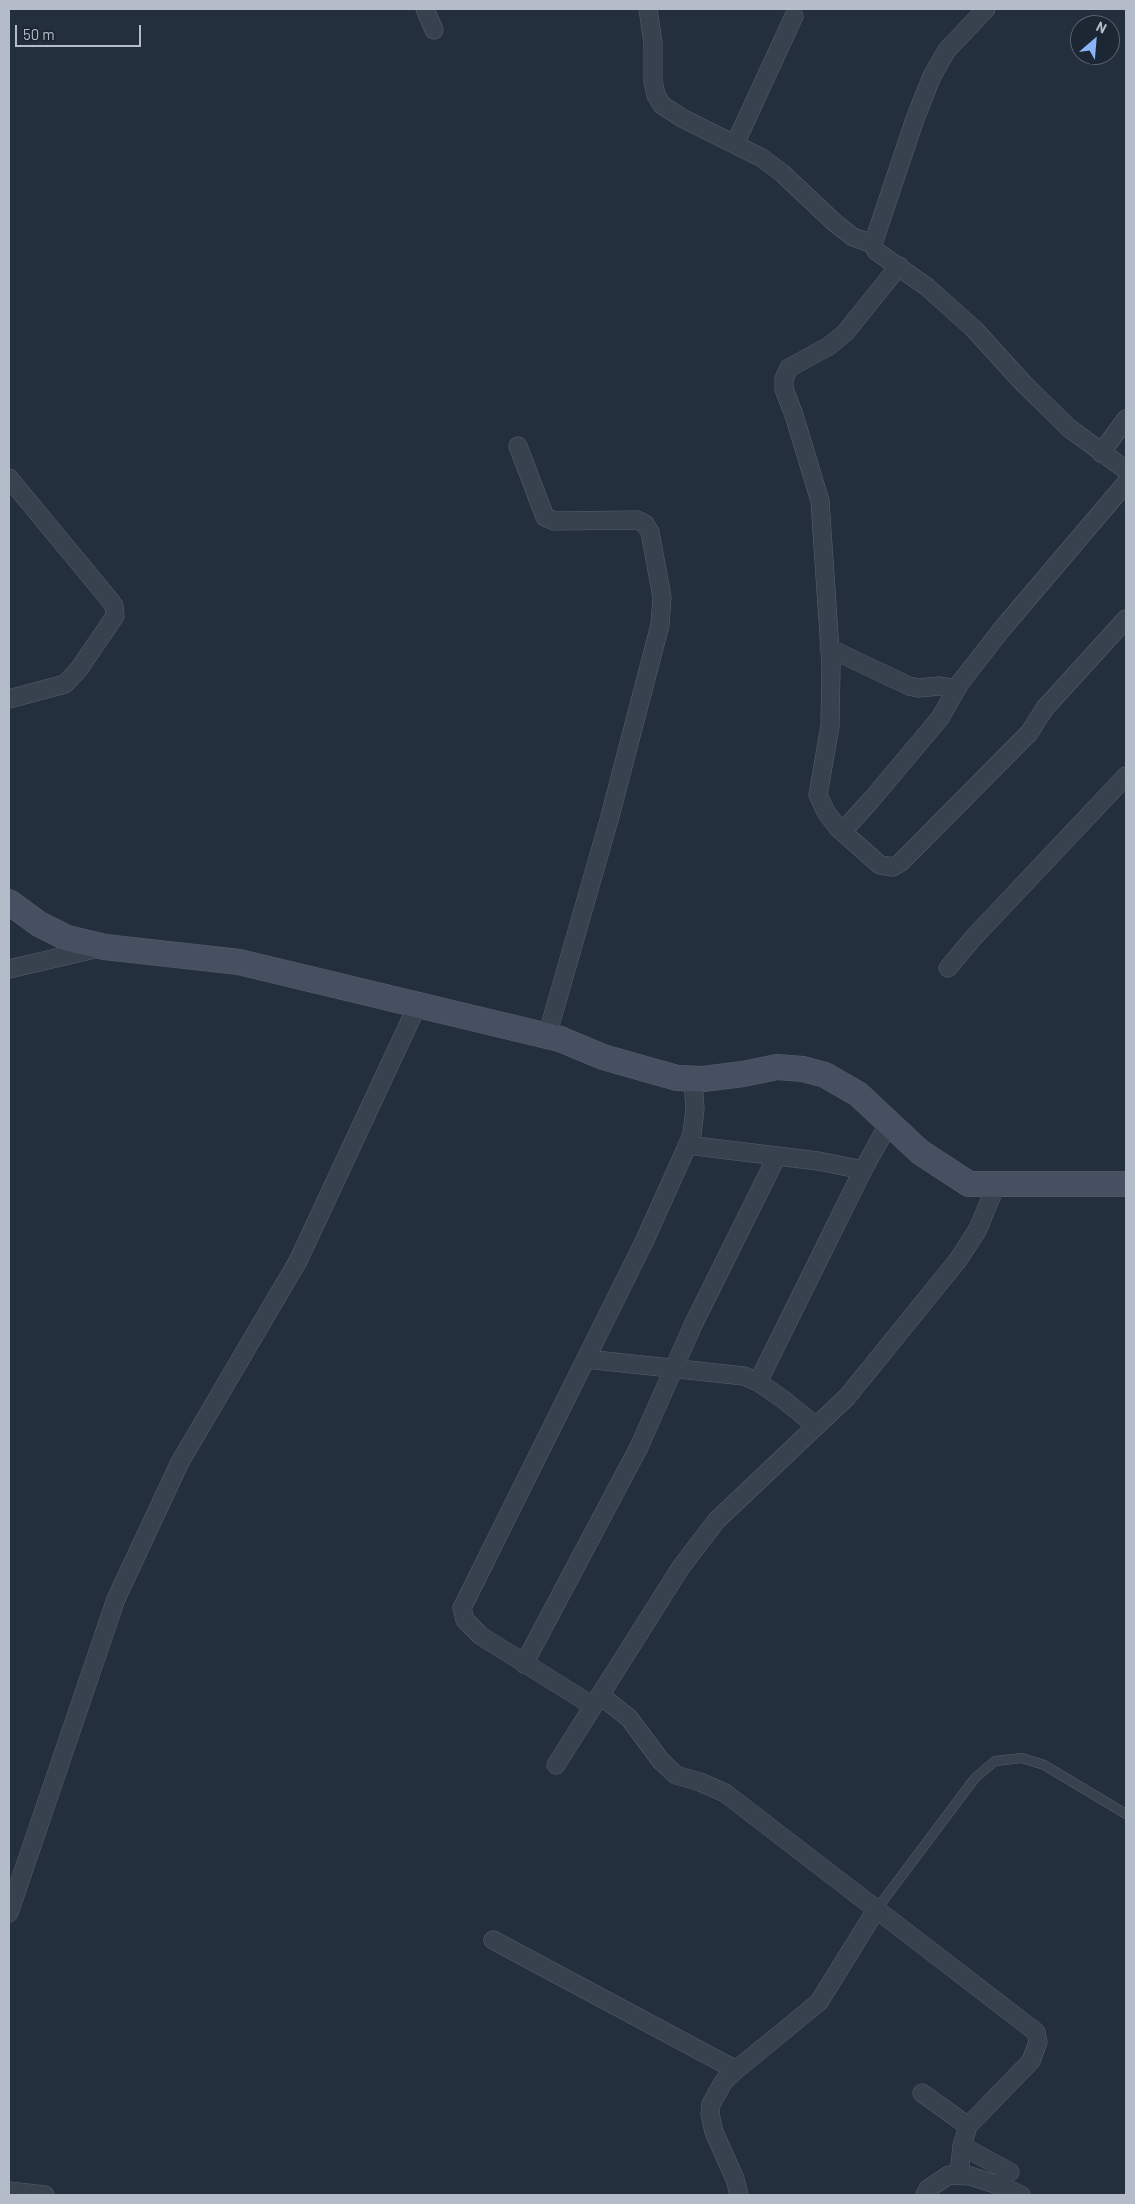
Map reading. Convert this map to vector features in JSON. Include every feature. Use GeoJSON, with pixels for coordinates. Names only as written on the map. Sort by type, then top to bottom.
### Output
{"type":"FeatureCollection","features":[{"type":"Feature","properties":{"kind":"street"},"geometry":{"type":"LineString","coordinates":[[425,9],[434,30]]}},
{"type":"Feature","properties":{"kind":"street"},"geometry":{"type":"LineString","coordinates":[[648,9],[652,34],[653,80],[656,96],[662,105],[682,118],[762,158],[782,173],[835,223],[853,237],[873,244]]}},
{"type":"Feature","properties":{"kind":"street"},"geometry":{"type":"LineString","coordinates":[[986,9],[947,50],[932,76],[915,119],[873,244],[876,251],[926,287],[974,329],[1024,384],[1069,428],[1126,470]]}},
{"type":"Feature","properties":{"kind":"street"},"geometry":{"type":"LineString","coordinates":[[736,144],[794,16]]}},
{"type":"Feature","properties":{"kind":"street"},"geometry":{"type":"LineString","coordinates":[[899,266],[845,333],[829,346],[789,368],[784,379],[784,389],[797,424],[820,501],[829,648],[830,726],[818,795],[826,812],[842,832],[880,865],[893,867],[900,863],[1029,733],[1045,708],[1126,619]]}},
{"type":"Feature","properties":{"kind":"street"},"geometry":{"type":"LineString","coordinates":[[1102,453],[1126,419]]}},
{"type":"Feature","properties":{"kind":"street"},"geometry":{"type":"LineString","coordinates":[[518,446],[545,517],[554,521],[636,520],[645,524],[650,532],[662,597],[660,625],[609,820],[547,1036]]}},
{"type":"Feature","properties":{"kind":"street"},"geometry":{"type":"LineString","coordinates":[[9,478],[114,606],[114,616],[79,669],[64,684],[9,699]]}},
{"type":"Feature","properties":{"kind":"street"},"geometry":{"type":"LineString","coordinates":[[842,832],[940,718],[957,689],[1002,629],[1126,483]]}},
{"type":"Feature","properties":{"kind":"street"},"geometry":{"type":"LineString","coordinates":[[829,648],[909,686],[918,688],[940,686],[957,689]]}},
{"type":"Feature","properties":{"kind":"street"},"geometry":{"type":"LineString","coordinates":[[948,968],[1126,776]]}},
{"type":"Feature","properties":{"kind":"street"},"geometry":{"type":"LineString","coordinates":[[9,902],[38,924],[67,938],[105,947],[239,962],[547,1036],[638,1068],[676,1078],[693,1079],[744,1074],[777,1067],[803,1069],[825,1075],[846,1085],[920,1152],[968,1184],[1126,1184]]}},
{"type":"Feature","properties":{"kind":"street"},"geometry":{"type":"LineString","coordinates":[[9,968],[105,947]]}},
{"type":"Feature","properties":{"kind":"street"},"geometry":{"type":"LineString","coordinates":[[9,1913],[116,1600],[180,1462],[298,1261],[418,1004]]}},
{"type":"Feature","properties":{"kind":"street"},"geometry":{"type":"LineString","coordinates":[[693,1079],[695,1109],[692,1134],[644,1242],[462,1608],[465,1620],[471,1628],[524,1664],[628,1718],[661,1761],[676,1775],[700,1782],[725,1793],[1036,2032],[1038,2042],[1030,2061],[968,2126],[962,2146],[959,2175]]}},
{"type":"Feature","properties":{"kind":"street"},"geometry":{"type":"LineString","coordinates":[[758,1382],[863,1170],[889,1123]]}},
{"type":"Feature","properties":{"kind":"street"},"geometry":{"type":"LineString","coordinates":[[687,1145],[777,1156],[863,1170]]}},
{"type":"Feature","properties":{"kind":"street"},"geometry":{"type":"LineString","coordinates":[[524,1664],[639,1447],[673,1368],[777,1156]]}},
{"type":"Feature","properties":{"kind":"street"},"geometry":{"type":"LineString","coordinates":[[556,1765],[681,1567],[717,1520],[847,1397],[958,1260],[978,1229],[996,1185]]}},
{"type":"Feature","properties":{"kind":"street"},"geometry":{"type":"LineString","coordinates":[[586,1359],[744,1376],[758,1382],[784,1400],[816,1426]]}},
{"type":"Feature","properties":{"kind":"street"},"geometry":{"type":"LineString","coordinates":[[739,2195],[735,2179],[714,2132],[710,2114],[711,2104],[724,2081],[819,2002],[876,1910]]}},
{"type":"Feature","properties":{"kind":"street"},"geometry":{"type":"LineString","coordinates":[[493,1940],[736,2070]]}},
{"type":"Feature","properties":{"kind":"street"},"geometry":{"type":"LineString","coordinates":[[922,2093],[968,2126]]}},
{"type":"Feature","properties":{"kind":"street"},"geometry":{"type":"LineString","coordinates":[[962,2146],[1010,2172]]}},
{"type":"Feature","properties":{"kind":"street"},"geometry":{"type":"LineString","coordinates":[[925,2195],[928,2189],[949,2175],[970,2176],[1021,2195]]}},
{"type":"Feature","properties":{"kind":"street"},"geometry":{"type":"LineString","coordinates":[[9,2191],[45,2195]]}},
{"type":"Feature","properties":{"kind":"lane"},"geometry":{"type":"LineString","coordinates":[[876,1910],[975,1778],[995,1761],[1022,1758],[1044,1765],[1126,1814]]}}]}
